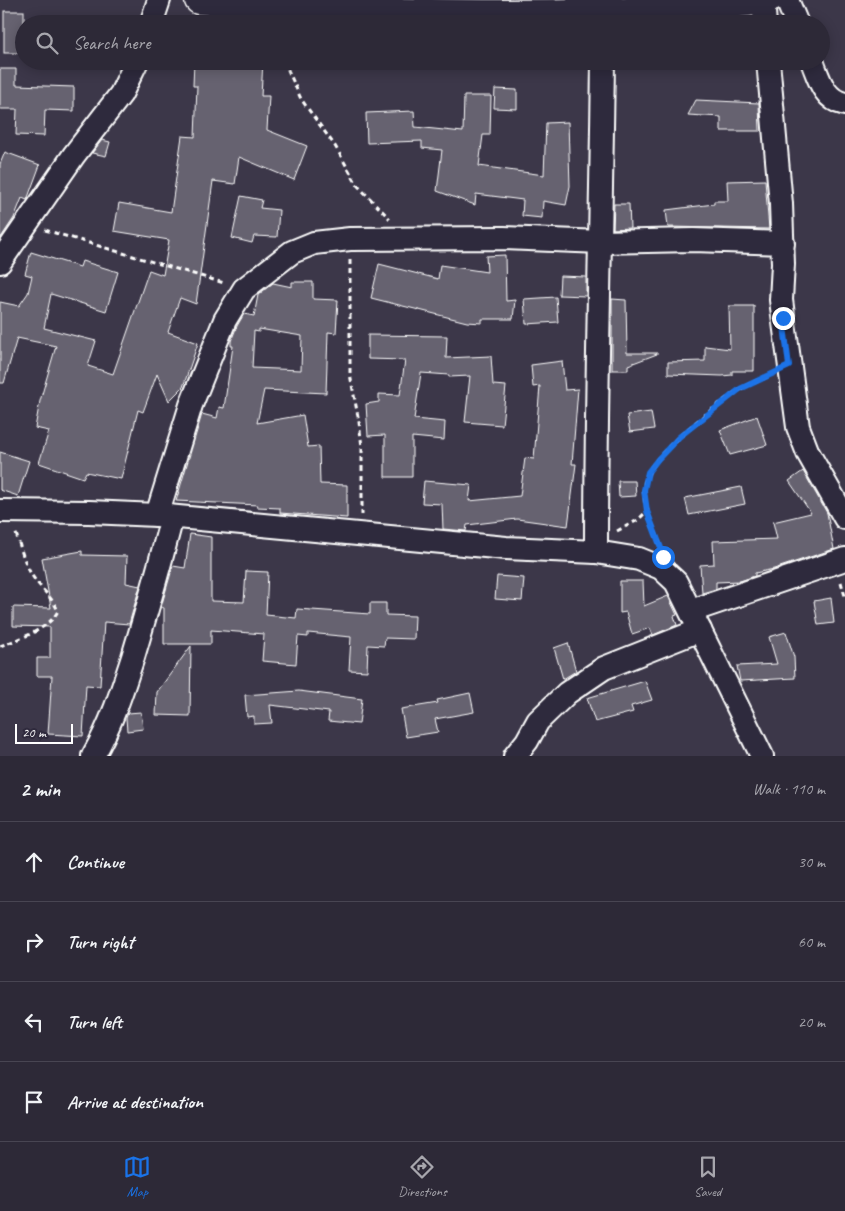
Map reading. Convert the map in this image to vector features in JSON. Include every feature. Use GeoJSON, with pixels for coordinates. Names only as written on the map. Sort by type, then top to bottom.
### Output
{"type":"FeatureCollection","features":[{"type":"Feature","properties":{"kind":"highway"},"geometry":{"type":"LineString","coordinates":[[199,0],[486,15]]}},
{"type":"Feature","properties":{"kind":"highway"},"geometry":{"type":"LineString","coordinates":[[613,15],[647,5],[767,0]]}},
{"type":"Feature","properties":{"kind":"street"},"geometry":{"type":"LineString","coordinates":[[153,15],[159,0]]}},
{"type":"Feature","properties":{"kind":"street"},"geometry":{"type":"LineString","coordinates":[[787,0],[793,15]]}},
{"type":"Feature","properties":{"kind":"street"},"geometry":{"type":"LineString","coordinates":[[746,1],[758,15]]}},
{"type":"Feature","properties":{"kind":"street"},"geometry":{"type":"LineString","coordinates":[[0,262],[74,155],[121,94],[133,70]]}},
{"type":"Feature","properties":{"kind":"street"},"geometry":{"type":"LineString","coordinates":[[596,544],[596,391],[601,242],[603,70]]}},
{"type":"Feature","properties":{"kind":"street"},"geometry":{"type":"LineString","coordinates":[[769,70],[781,204],[783,243],[781,300],[798,427],[808,453],[845,518]]}},
{"type":"Feature","properties":{"kind":"street"},"geometry":{"type":"LineString","coordinates":[[816,70],[824,90],[837,102],[845,104]]}},
{"type":"Feature","properties":{"kind":"street"},"geometry":{"type":"LineString","coordinates":[[93,756],[106,734],[153,592],[164,516],[191,405],[226,320],[244,289],[292,252],[314,243],[350,239],[504,238],[601,242],[693,240],[783,243]]}},
{"type":"Feature","properties":{"kind":"street"},"geometry":{"type":"LineString","coordinates":[[4,511],[89,512],[164,516],[506,548],[596,544],[661,568],[676,582],[762,756]]}},
{"type":"Feature","properties":{"kind":"street"},"geometry":{"type":"LineString","coordinates":[[523,751],[538,721],[567,694],[604,668],[695,620],[845,559]]}},
{"type":"Feature","properties":{"kind":"path"},"geometry":{"type":"LineString","coordinates":[[288,70],[301,99],[335,146],[358,186],[395,224],[405,239]]}},
{"type":"Feature","properties":{"kind":"path"},"geometry":{"type":"LineString","coordinates":[[27,225],[244,289]]}},
{"type":"Feature","properties":{"kind":"path"},"geometry":{"type":"LineString","coordinates":[[350,239],[350,374],[360,422],[362,447],[362,536]]}},
{"type":"Feature","properties":{"kind":"path"},"geometry":{"type":"LineString","coordinates":[[661,568],[663,557],[647,511],[644,490],[648,472],[679,437],[740,389],[789,366]]}},
{"type":"Feature","properties":{"kind":"path"},"geometry":{"type":"LineString","coordinates":[[0,646],[16,640],[53,620],[58,611],[54,602],[40,588],[29,571],[4,511]]}},
{"type":"Feature","properties":{"kind":"path"},"geometry":{"type":"LineString","coordinates":[[596,544],[638,520],[647,511]]}},
{"type":"Feature","properties":{"kind":"building"},"geometry":{"type":"Polygon","coordinates":[[[4,11],[24,11],[24,15],[15,15],[15,53],[4,53],[4,11]]]}},
{"type":"Feature","properties":{"kind":"building"},"geometry":{"type":"Polygon","coordinates":[[[0,69],[16,70],[16,85],[74,87],[74,111],[45,110],[44,136],[16,135],[17,109],[0,109],[0,69]]]}},
{"type":"Feature","properties":{"kind":"building"},"geometry":{"type":"Polygon","coordinates":[[[194,70],[262,70],[261,96],[269,96],[267,130],[307,146],[294,180],[239,157],[235,184],[213,181],[196,304],[180,298],[168,332],[198,343],[183,387],[169,401],[157,374],[143,412],[138,410],[121,479],[86,472],[83,478],[39,463],[49,431],[35,428],[40,401],[56,346],[17,338],[4,383],[0,383],[0,302],[19,306],[28,293],[32,276],[25,274],[31,252],[80,267],[82,261],[118,272],[106,311],[51,294],[44,328],[96,341],[88,366],[113,374],[149,270],[163,275],[169,240],[114,231],[119,203],[171,212],[182,136],[195,137],[197,86],[193,86],[194,70]]]}},
{"type":"Feature","properties":{"kind":"building"},"geometry":{"type":"Polygon","coordinates":[[[495,89],[517,90],[517,109],[494,108],[495,89]]]}},
{"type":"Feature","properties":{"kind":"building"},"geometry":{"type":"Polygon","coordinates":[[[464,96],[491,96],[490,135],[483,135],[479,166],[544,175],[546,123],[568,122],[570,186],[566,205],[543,201],[542,218],[522,216],[523,200],[476,194],[475,205],[437,191],[442,150],[422,148],[422,141],[367,143],[366,113],[414,111],[415,127],[463,132],[464,96]]]}},
{"type":"Feature","properties":{"kind":"building"},"geometry":{"type":"Polygon","coordinates":[[[696,100],[759,103],[760,131],[721,131],[721,117],[688,115],[696,100]]]}},
{"type":"Feature","properties":{"kind":"building"},"geometry":{"type":"Polygon","coordinates":[[[102,140],[110,142],[106,156],[92,153],[102,140]]]}},
{"type":"Feature","properties":{"kind":"building"},"geometry":{"type":"Polygon","coordinates":[[[5,152],[40,165],[27,200],[22,198],[14,218],[0,239],[0,164],[5,152]]]}},
{"type":"Feature","properties":{"kind":"building"},"geometry":{"type":"Polygon","coordinates":[[[765,180],[769,229],[668,227],[666,210],[714,204],[714,201],[728,201],[727,181],[765,180]]]}},
{"type":"Feature","properties":{"kind":"building"},"geometry":{"type":"Polygon","coordinates":[[[241,196],[262,200],[260,208],[279,210],[277,237],[254,236],[252,243],[232,238],[241,196]]]}},
{"type":"Feature","properties":{"kind":"building"},"geometry":{"type":"Polygon","coordinates":[[[614,204],[629,204],[630,228],[613,229],[614,204]]]}},
{"type":"Feature","properties":{"kind":"building"},"geometry":{"type":"Polygon","coordinates":[[[505,255],[506,301],[515,300],[513,319],[482,319],[482,323],[467,322],[371,298],[379,264],[438,279],[440,265],[487,272],[486,256],[505,255]]]}},
{"type":"Feature","properties":{"kind":"building"},"geometry":{"type":"Polygon","coordinates":[[[560,276],[586,277],[586,296],[559,295],[560,276]]]}},
{"type":"Feature","properties":{"kind":"building"},"geometry":{"type":"Polygon","coordinates":[[[292,282],[313,282],[313,299],[338,300],[336,333],[328,332],[326,393],[264,390],[257,423],[303,415],[308,447],[319,446],[320,484],[347,485],[347,518],[280,513],[280,508],[257,507],[258,505],[176,501],[202,414],[217,418],[219,407],[224,408],[233,346],[231,346],[231,341],[237,326],[244,314],[254,316],[258,295],[273,283],[292,287],[292,282]],[[259,329],[259,332],[254,331],[252,368],[301,370],[302,336],[259,329]]]}},
{"type":"Feature","properties":{"kind":"building"},"geometry":{"type":"Polygon","coordinates":[[[556,297],[558,322],[526,324],[524,299],[556,297]]]}},
{"type":"Feature","properties":{"kind":"building"},"geometry":{"type":"Polygon","coordinates":[[[612,299],[626,300],[627,353],[657,353],[628,365],[628,370],[612,370],[612,299]]]}},
{"type":"Feature","properties":{"kind":"building"},"geometry":{"type":"Polygon","coordinates":[[[729,306],[754,306],[754,371],[732,371],[732,375],[722,376],[668,374],[668,362],[705,361],[705,346],[730,349],[729,306]]]}},
{"type":"Feature","properties":{"kind":"building"},"geometry":{"type":"Polygon","coordinates":[[[368,335],[447,336],[446,358],[491,356],[493,385],[506,386],[502,425],[465,422],[470,376],[449,377],[449,375],[421,373],[414,419],[445,422],[444,440],[412,437],[412,477],[385,477],[385,435],[368,436],[366,404],[379,402],[379,394],[400,395],[405,360],[368,359],[368,335]]]}},
{"type":"Feature","properties":{"kind":"building"},"geometry":{"type":"Polygon","coordinates":[[[562,361],[565,390],[578,389],[572,464],[576,464],[568,526],[517,519],[467,525],[466,531],[443,529],[442,504],[422,503],[424,481],[471,485],[469,501],[520,496],[525,458],[534,459],[540,386],[533,387],[531,365],[562,361]]]}},
{"type":"Feature","properties":{"kind":"building"},"geometry":{"type":"Polygon","coordinates":[[[651,412],[654,429],[630,432],[627,415],[651,412]]]}},
{"type":"Feature","properties":{"kind":"building"},"geometry":{"type":"Polygon","coordinates":[[[757,416],[767,445],[730,455],[720,430],[757,416]]]}},
{"type":"Feature","properties":{"kind":"building"},"geometry":{"type":"Polygon","coordinates":[[[0,452],[29,461],[18,496],[0,490],[0,452]]]}},
{"type":"Feature","properties":{"kind":"building"},"geometry":{"type":"Polygon","coordinates":[[[803,471],[827,513],[834,549],[774,569],[755,573],[755,576],[740,581],[716,582],[716,589],[702,593],[700,565],[714,564],[713,541],[777,539],[773,522],[811,513],[789,481],[803,471]]]}},
{"type":"Feature","properties":{"kind":"building"},"geometry":{"type":"Polygon","coordinates":[[[618,481],[635,481],[636,496],[619,497],[618,481]]]}},
{"type":"Feature","properties":{"kind":"building"},"geometry":{"type":"Polygon","coordinates":[[[741,487],[745,504],[689,515],[685,498],[741,487]]]}},
{"type":"Feature","properties":{"kind":"building"},"geometry":{"type":"Polygon","coordinates":[[[190,534],[211,537],[211,601],[244,602],[246,571],[268,572],[266,615],[296,618],[297,609],[370,614],[370,603],[386,603],[386,615],[415,616],[414,639],[385,638],[384,646],[368,645],[367,671],[349,670],[351,637],[308,633],[308,637],[298,636],[296,664],[262,661],[264,634],[211,630],[211,644],[164,644],[164,608],[161,607],[173,566],[185,568],[190,534]]]}},
{"type":"Feature","properties":{"kind":"building"},"geometry":{"type":"Polygon","coordinates":[[[82,551],[82,555],[127,556],[126,583],[140,586],[129,624],[104,622],[100,686],[86,685],[83,736],[48,734],[52,676],[37,676],[37,658],[50,658],[50,627],[13,626],[13,607],[51,608],[42,558],[82,551]]]}},
{"type":"Feature","properties":{"kind":"building"},"geometry":{"type":"Polygon","coordinates":[[[497,576],[524,578],[522,601],[495,599],[497,576]]]}},
{"type":"Feature","properties":{"kind":"building"},"geometry":{"type":"Polygon","coordinates":[[[620,581],[643,581],[644,606],[668,596],[677,615],[674,616],[677,625],[653,635],[650,628],[632,634],[626,612],[620,613],[620,581]]]}},
{"type":"Feature","properties":{"kind":"building"},"geometry":{"type":"Polygon","coordinates":[[[831,598],[834,623],[818,625],[814,601],[831,598]]]}},
{"type":"Feature","properties":{"kind":"building"},"geometry":{"type":"Polygon","coordinates":[[[786,632],[794,657],[795,678],[740,681],[737,666],[777,664],[769,637],[786,632]]]}},
{"type":"Feature","properties":{"kind":"building"},"geometry":{"type":"Polygon","coordinates":[[[568,643],[576,671],[563,679],[554,648],[568,643]]]}},
{"type":"Feature","properties":{"kind":"building"},"geometry":{"type":"Polygon","coordinates":[[[191,646],[190,716],[156,715],[157,692],[191,646]]]}},
{"type":"Feature","properties":{"kind":"building"},"geometry":{"type":"Polygon","coordinates":[[[645,681],[652,700],[631,706],[633,712],[595,722],[587,698],[645,681]]]}},
{"type":"Feature","properties":{"kind":"building"},"geometry":{"type":"Polygon","coordinates":[[[299,691],[362,699],[359,724],[328,721],[329,712],[270,705],[272,723],[254,724],[254,716],[247,717],[245,695],[299,691]]]}},
{"type":"Feature","properties":{"kind":"building"},"geometry":{"type":"Polygon","coordinates":[[[470,693],[474,712],[435,719],[438,732],[406,737],[401,709],[438,703],[437,700],[470,693]]]}},
{"type":"Feature","properties":{"kind":"building"},"geometry":{"type":"Polygon","coordinates":[[[141,712],[143,729],[127,731],[126,718],[128,713],[141,712]]]}},
{"type":"Feature","properties":{"kind":"route"},"geometry":{"type":"LineString","coordinates":[[663,557],[647,511],[644,490],[648,472],[679,437],[740,389],[789,366],[783,318]]}}]}
